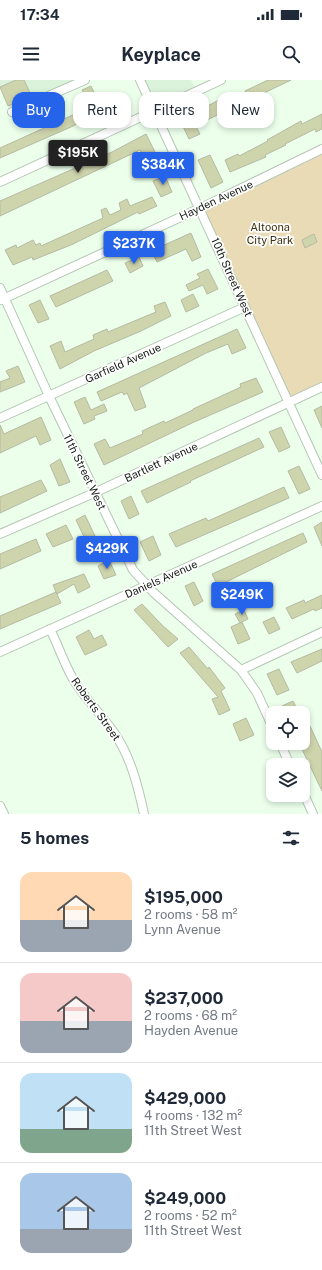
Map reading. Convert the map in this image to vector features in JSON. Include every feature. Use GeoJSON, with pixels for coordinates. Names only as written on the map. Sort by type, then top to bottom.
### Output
{"type":"FeatureCollection","features":[{"type":"Feature","properties":{"kind":"street"},"geometry":{"type":"LineString","coordinates":[[58,92],[85,80]]}},
{"type":"Feature","properties":{"kind":"street","name":"10th Street West"},"geometry":{"type":"LineString","coordinates":[[140,80],[146,92]]}},
{"type":"Feature","properties":{"kind":"street"},"geometry":{"type":"LineString","coordinates":[[196,92],[221,80]]}},
{"type":"Feature","properties":{"kind":"street"},"geometry":{"type":"LineString","coordinates":[[0,182],[139,119]]}},
{"type":"Feature","properties":{"kind":"street","name":"10th Street West"},"geometry":{"type":"LineString","coordinates":[[162,128],[322,475]]}},
{"type":"Feature","properties":{"kind":"street","name":"Hayden Avenue"},"geometry":{"type":"LineString","coordinates":[[2,299],[200,208],[322,149]]}},
{"type":"Feature","properties":{"kind":"street","name":"11th Street West"},"geometry":{"type":"LineString","coordinates":[[0,288],[2,299],[94,493],[133,570],[147,585],[240,670],[257,693],[266,713]]}},
{"type":"Feature","properties":{"kind":"street","name":"Garfield Avenue"},"geometry":{"type":"LineString","coordinates":[[0,418],[245,307]]}},
{"type":"Feature","properties":{"kind":"street","name":"Bartlett Avenue"},"geometry":{"type":"LineString","coordinates":[[0,534],[94,493],[322,387]]}},
{"type":"Feature","properties":{"kind":"street","name":"Daniels Avenue"},"geometry":{"type":"LineString","coordinates":[[0,652],[322,506]]}},
{"type":"Feature","properties":{"kind":"street","name":"Roberts Street"},"geometry":{"type":"LineString","coordinates":[[50,629],[73,678],[86,698],[109,725],[126,753],[134,773],[144,814]]}},
{"type":"Feature","properties":{"kind":"street"},"geometry":{"type":"LineString","coordinates":[[240,670],[322,632]]}},
{"type":"Feature","properties":{"kind":"street"},"geometry":{"type":"LineString","coordinates":[[308,802],[313,814]]}},
{"type":"Feature","properties":{"kind":"street"},"geometry":{"type":"LineString","coordinates":[[0,806],[4,814]]}},
{"type":"Feature","properties":{"kind":"shaded area"},"geometry":{"type":"Polygon","coordinates":[[[0,80],[85,80],[58,92],[12,92],[12,112],[0,86],[0,80]]]}},
{"type":"Feature","properties":{"kind":"shaded area"},"geometry":{"type":"Polygon","coordinates":[[[140,80],[191,80],[197,92],[146,92],[140,80]]]}},
{"type":"Feature","properties":{"kind":"green space","name":"Altoona City Park"},"geometry":{"type":"Polygon","coordinates":[[[322,149],[322,387],[289,402],[200,208],[322,149]]]}},
{"type":"Feature","properties":{"kind":"building"},"geometry":{"type":"Polygon","coordinates":[[[16,80],[24,80],[30,92],[12,92],[12,104],[8,106],[0,87],[16,80]]]}},
{"type":"Feature","properties":{"kind":"building"},"geometry":{"type":"Polygon","coordinates":[[[268,80],[291,80],[266,92],[245,91],[268,80]]]}},
{"type":"Feature","properties":{"kind":"building"},"geometry":{"type":"Polygon","coordinates":[[[91,86],[94,92],[83,92],[82,90],[91,86]]]}},
{"type":"Feature","properties":{"kind":"building"},"geometry":{"type":"Polygon","coordinates":[[[217,101],[217,115],[209,119],[209,105],[217,101]]]}},
{"type":"Feature","properties":{"kind":"building"},"geometry":{"type":"Polygon","coordinates":[[[322,114],[322,129],[316,132],[315,129],[265,155],[266,157],[230,172],[225,160],[238,154],[239,156],[301,121],[302,124],[322,114]]]}},
{"type":"Feature","properties":{"kind":"building"},"geometry":{"type":"Polygon","coordinates":[[[73,115],[73,126],[0,158],[0,148],[44,128],[65,128],[65,118],[73,115]]]}},
{"type":"Feature","properties":{"kind":"building"},"geometry":{"type":"Polygon","coordinates":[[[184,128],[197,128],[200,134],[189,139],[184,128]]]}},
{"type":"Feature","properties":{"kind":"building"},"geometry":{"type":"Polygon","coordinates":[[[146,134],[158,158],[147,163],[140,150],[0,216],[0,201],[112,152],[146,134]]]}},
{"type":"Feature","properties":{"kind":"building"},"geometry":{"type":"Polygon","coordinates":[[[210,155],[223,182],[211,188],[198,160],[210,155]]]}},
{"type":"Feature","properties":{"kind":"building"},"geometry":{"type":"Polygon","coordinates":[[[165,176],[172,192],[161,197],[153,181],[165,176]]]}},
{"type":"Feature","properties":{"kind":"building"},"geometry":{"type":"Polygon","coordinates":[[[152,197],[157,206],[139,214],[138,212],[71,245],[33,260],[32,257],[13,265],[5,250],[16,245],[17,248],[33,240],[36,245],[40,243],[41,246],[103,218],[101,210],[106,208],[110,215],[121,210],[119,203],[127,199],[130,206],[152,197]]]}},
{"type":"Feature","properties":{"kind":"building"},"geometry":{"type":"Polygon","coordinates":[[[191,233],[201,257],[192,261],[186,249],[157,262],[151,251],[191,233]]]}},
{"type":"Feature","properties":{"kind":"building"},"geometry":{"type":"Polygon","coordinates":[[[314,234],[317,242],[305,248],[302,240],[314,234]]]}},
{"type":"Feature","properties":{"kind":"building"},"geometry":{"type":"Polygon","coordinates":[[[139,257],[143,266],[130,273],[125,263],[139,257]]]}},
{"type":"Feature","properties":{"kind":"building"},"geometry":{"type":"Polygon","coordinates":[[[208,269],[218,289],[207,294],[203,285],[189,291],[186,285],[200,278],[197,274],[208,269]]]}},
{"type":"Feature","properties":{"kind":"building"},"geometry":{"type":"Polygon","coordinates":[[[107,270],[113,281],[56,307],[50,296],[107,270]]]}},
{"type":"Feature","properties":{"kind":"building"},"geometry":{"type":"Polygon","coordinates":[[[193,294],[199,306],[186,312],[181,300],[193,294]]]}},
{"type":"Feature","properties":{"kind":"building"},"geometry":{"type":"Polygon","coordinates":[[[40,300],[49,319],[38,323],[29,305],[40,300]]]}},
{"type":"Feature","properties":{"kind":"building"},"geometry":{"type":"Polygon","coordinates":[[[165,302],[171,316],[141,331],[94,351],[60,369],[50,346],[61,341],[65,352],[94,339],[93,335],[107,329],[108,332],[156,312],[154,306],[165,302]]]}},
{"type":"Feature","properties":{"kind":"building"},"geometry":{"type":"Polygon","coordinates":[[[237,329],[246,348],[232,354],[228,344],[206,353],[139,388],[146,407],[135,411],[127,393],[124,395],[122,392],[101,401],[97,392],[237,329]]]}},
{"type":"Feature","properties":{"kind":"building"},"geometry":{"type":"Polygon","coordinates":[[[18,366],[25,382],[0,392],[0,382],[10,378],[6,371],[18,366]]]}},
{"type":"Feature","properties":{"kind":"building"},"geometry":{"type":"Polygon","coordinates":[[[256,378],[263,392],[192,423],[104,465],[94,444],[105,439],[110,448],[143,434],[142,431],[164,421],[165,423],[193,410],[241,387],[240,384],[256,378]]]}},
{"type":"Feature","properties":{"kind":"building"},"geometry":{"type":"Polygon","coordinates":[[[85,397],[91,410],[104,404],[107,411],[94,416],[95,419],[84,424],[74,402],[85,397]]]}},
{"type":"Feature","properties":{"kind":"building"},"geometry":{"type":"Polygon","coordinates":[[[322,406],[322,428],[314,410],[322,406]]]}},
{"type":"Feature","properties":{"kind":"building"},"geometry":{"type":"Polygon","coordinates":[[[41,417],[51,440],[40,445],[36,436],[0,453],[0,425],[4,434],[41,417]]]}},
{"type":"Feature","properties":{"kind":"building"},"geometry":{"type":"Polygon","coordinates":[[[281,427],[290,447],[279,452],[269,432],[281,427]]]}},
{"type":"Feature","properties":{"kind":"building"},"geometry":{"type":"Polygon","coordinates":[[[259,438],[264,447],[190,481],[191,482],[147,503],[141,491],[259,438]]]}},
{"type":"Feature","properties":{"kind":"building"},"geometry":{"type":"Polygon","coordinates":[[[60,459],[70,482],[59,486],[50,465],[60,459]]]}},
{"type":"Feature","properties":{"kind":"building"},"geometry":{"type":"Polygon","coordinates":[[[299,466],[310,489],[299,494],[288,471],[299,466]]]}},
{"type":"Feature","properties":{"kind":"building"},"geometry":{"type":"Polygon","coordinates":[[[41,480],[47,491],[0,513],[0,497],[41,480]]]}},
{"type":"Feature","properties":{"kind":"building"},"geometry":{"type":"Polygon","coordinates":[[[284,487],[289,498],[176,547],[169,534],[206,518],[208,521],[284,487]]]}},
{"type":"Feature","properties":{"kind":"building"},"geometry":{"type":"Polygon","coordinates":[[[131,496],[139,514],[129,519],[121,501],[131,496]]]}},
{"type":"Feature","properties":{"kind":"building"},"geometry":{"type":"Polygon","coordinates":[[[85,515],[95,536],[86,541],[76,520],[85,515]]]}},
{"type":"Feature","properties":{"kind":"building"},"geometry":{"type":"Polygon","coordinates":[[[322,522],[322,546],[314,527],[322,522]]]}},
{"type":"Feature","properties":{"kind":"building"},"geometry":{"type":"Polygon","coordinates":[[[66,525],[73,539],[53,547],[46,534],[66,525]]]}},
{"type":"Feature","properties":{"kind":"building"},"geometry":{"type":"Polygon","coordinates":[[[303,533],[307,542],[218,586],[212,574],[303,533]]]}},
{"type":"Feature","properties":{"kind":"building"},"geometry":{"type":"Polygon","coordinates":[[[153,536],[161,555],[149,561],[140,542],[153,536]]]}},
{"type":"Feature","properties":{"kind":"building"},"geometry":{"type":"Polygon","coordinates":[[[36,539],[41,551],[0,569],[0,554],[36,539]]]}},
{"type":"Feature","properties":{"kind":"building"},"geometry":{"type":"Polygon","coordinates":[[[109,560],[116,575],[104,579],[98,566],[109,560]]]}},
{"type":"Feature","properties":{"kind":"building"},"geometry":{"type":"Polygon","coordinates":[[[84,574],[90,587],[78,593],[74,584],[57,594],[53,585],[84,574]]]}},
{"type":"Feature","properties":{"kind":"building"},"geometry":{"type":"Polygon","coordinates":[[[194,582],[203,601],[194,606],[185,586],[194,582]]]}},
{"type":"Feature","properties":{"kind":"building"},"geometry":{"type":"Polygon","coordinates":[[[56,592],[61,603],[0,629],[0,616],[56,592]]]}},
{"type":"Feature","properties":{"kind":"building"},"geometry":{"type":"Polygon","coordinates":[[[322,595],[322,608],[315,611],[314,609],[292,619],[286,608],[304,600],[305,603],[322,595]]]}},
{"type":"Feature","properties":{"kind":"building"},"geometry":{"type":"Polygon","coordinates":[[[142,604],[178,639],[168,647],[134,610],[142,604]]]}},
{"type":"Feature","properties":{"kind":"building"},"geometry":{"type":"Polygon","coordinates":[[[244,610],[248,619],[240,623],[235,614],[244,610]]]}},
{"type":"Feature","properties":{"kind":"building"},"geometry":{"type":"Polygon","coordinates":[[[274,617],[280,629],[269,634],[263,622],[274,617]]]}},
{"type":"Feature","properties":{"kind":"building"},"geometry":{"type":"Polygon","coordinates":[[[242,622],[250,639],[238,644],[231,627],[242,622]]]}},
{"type":"Feature","properties":{"kind":"building"},"geometry":{"type":"Polygon","coordinates":[[[89,630],[94,639],[102,635],[107,645],[85,655],[76,637],[89,630]]]}},
{"type":"Feature","properties":{"kind":"building"},"geometry":{"type":"Polygon","coordinates":[[[189,647],[208,669],[209,667],[225,688],[221,691],[230,710],[219,715],[212,699],[218,697],[180,653],[189,647]]]}},
{"type":"Feature","properties":{"kind":"building"},"geometry":{"type":"Polygon","coordinates":[[[322,649],[322,661],[297,673],[291,662],[322,649]]]}},
{"type":"Feature","properties":{"kind":"building"},"geometry":{"type":"Polygon","coordinates":[[[279,669],[289,690],[277,695],[267,674],[279,669]]]}},
{"type":"Feature","properties":{"kind":"building"},"geometry":{"type":"Polygon","coordinates":[[[293,701],[296,706],[282,706],[293,701]]]}},
{"type":"Feature","properties":{"kind":"building"},"geometry":{"type":"Polygon","coordinates":[[[246,718],[254,735],[240,741],[233,724],[246,718]]]}},
{"type":"Feature","properties":{"kind":"building"},"geometry":{"type":"Polygon","coordinates":[[[310,726],[322,752],[322,791],[310,766],[310,758],[306,758],[302,750],[310,750],[310,726]]]}}]}
